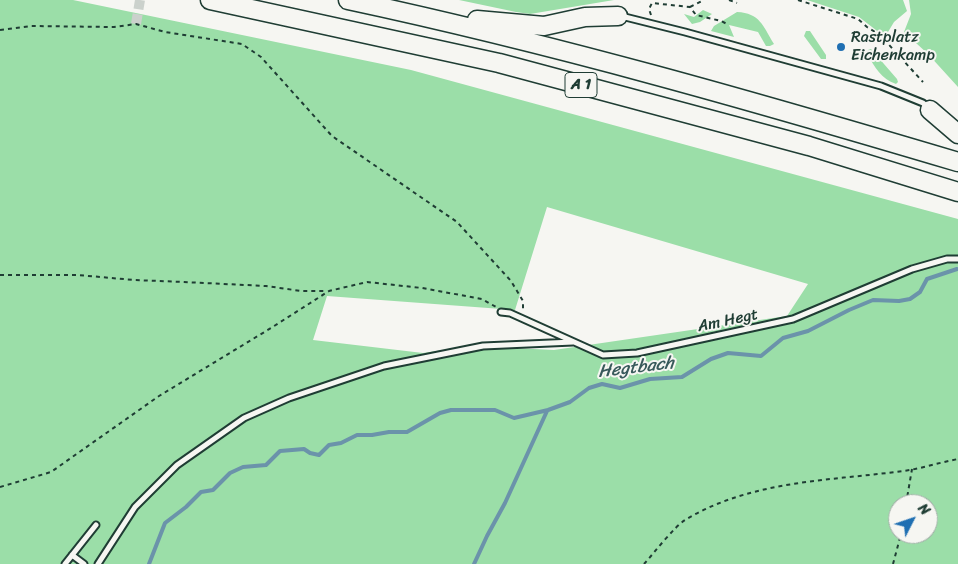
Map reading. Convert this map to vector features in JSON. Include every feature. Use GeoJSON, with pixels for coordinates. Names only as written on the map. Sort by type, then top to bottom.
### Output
{"type":"FeatureCollection","features":[{"type":"Feature","properties":{"kind":"highway","name":"A 1"},"geometry":{"type":"LineString","coordinates":[[210,0],[498,63],[809,146],[958,192]]}},
{"type":"Feature","properties":{"kind":"highway","name":"A 1"},"geometry":{"type":"LineString","coordinates":[[348,0],[524,41],[814,120],[958,162]]}},
{"type":"Feature","properties":{"kind":"highway"},"geometry":{"type":"LineString","coordinates":[[414,14],[544,26],[585,17],[618,16]]}},
{"type":"Feature","properties":{"kind":"highway"},"geometry":{"type":"LineString","coordinates":[[930,110],[958,134]]}},
{"type":"Feature","properties":{"kind":"lane"},"geometry":{"type":"LineString","coordinates":[[618,16],[881,86],[923,102],[930,110]]}},
{"type":"Feature","properties":{"kind":"lane","name":"Am Hegt"},"geometry":{"type":"LineString","coordinates":[[500,312],[510,313],[603,355],[637,353],[793,319],[912,270],[947,259],[958,259]]}},
{"type":"Feature","properties":{"kind":"lane"},"geometry":{"type":"LineString","coordinates":[[98,564],[135,507],[178,465],[244,418],[289,398],[384,366],[483,346],[573,342]]}},
{"type":"Feature","properties":{"kind":"lane"},"geometry":{"type":"LineString","coordinates":[[64,564],[96,525]]}},
{"type":"Feature","properties":{"kind":"lane"},"geometry":{"type":"LineString","coordinates":[[72,555],[84,564]]}},
{"type":"Feature","properties":{"kind":"path"},"geometry":{"type":"LineString","coordinates":[[653,24],[649,8],[652,3],[690,7],[704,0]]}},
{"type":"Feature","properties":{"kind":"path"},"geometry":{"type":"LineString","coordinates":[[729,0],[737,4]]}},
{"type":"Feature","properties":{"kind":"path"},"geometry":{"type":"LineString","coordinates":[[798,0],[858,19],[867,27],[880,34],[923,82]]}},
{"type":"Feature","properties":{"kind":"path"},"geometry":{"type":"LineString","coordinates":[[690,7],[696,16],[708,17],[729,25]]}},
{"type":"Feature","properties":{"kind":"path"},"geometry":{"type":"LineString","coordinates":[[0,30],[31,26],[114,27],[136,24],[164,32],[242,44],[261,57],[332,136],[457,222],[511,281],[523,301],[524,320]]}},
{"type":"Feature","properties":{"kind":"path"},"geometry":{"type":"LineString","coordinates":[[0,275],[78,275],[329,291],[367,282],[422,288],[482,299]]}},
{"type":"Feature","properties":{"kind":"path"},"geometry":{"type":"LineString","coordinates":[[0,487],[51,472],[159,396],[329,291]]}},
{"type":"Feature","properties":{"kind":"path"},"geometry":{"type":"LineString","coordinates":[[644,564],[684,521],[725,500],[758,490],[798,482],[912,469],[958,459]]}},
{"type":"Feature","properties":{"kind":"path"},"geometry":{"type":"LineString","coordinates":[[908,494],[912,469]]}},
{"type":"Feature","properties":{"kind":"path"},"geometry":{"type":"LineString","coordinates":[[894,564],[899,544]]}},
{"type":"Feature","properties":{"kind":"green space"},"geometry":{"type":"Polygon","coordinates":[[[0,0],[73,0],[411,70],[958,219],[958,564],[0,564],[0,0]],[[547,207],[515,310],[327,296],[313,340],[423,353],[470,346],[554,350],[787,316],[808,284],[547,207]]]}},
{"type":"Feature","properties":{"kind":"green space"},"geometry":{"type":"Polygon","coordinates":[[[459,0],[614,0],[530,14],[459,0]]]}},
{"type":"Feature","properties":{"kind":"green space"},"geometry":{"type":"Polygon","coordinates":[[[807,0],[903,0],[907,11],[894,22],[885,37],[859,17],[807,0]]]}},
{"type":"Feature","properties":{"kind":"green space"},"geometry":{"type":"Polygon","coordinates":[[[909,0],[958,0],[958,87],[928,54],[904,32],[911,14],[909,0]]]}},
{"type":"Feature","properties":{"kind":"green space"},"geometry":{"type":"Polygon","coordinates":[[[703,10],[712,14],[700,22],[692,24],[684,14],[694,17],[703,10]]]}},
{"type":"Feature","properties":{"kind":"green space"},"geometry":{"type":"Polygon","coordinates":[[[737,12],[756,18],[764,26],[774,44],[766,46],[758,32],[729,25],[734,37],[711,31],[714,26],[737,12]]]}},
{"type":"Feature","properties":{"kind":"green space"},"geometry":{"type":"Polygon","coordinates":[[[806,31],[810,31],[826,55],[826,59],[821,59],[804,36],[806,31]]]}},
{"type":"Feature","properties":{"kind":"green space"},"geometry":{"type":"Polygon","coordinates":[[[871,49],[897,79],[898,82],[896,84],[882,76],[876,68],[867,54],[868,50],[871,49]]]}},
{"type":"Feature","properties":{"kind":"waterway","name":"Hegtbach"},"geometry":{"type":"LineString","coordinates":[[149,564],[165,523],[186,507],[201,492],[213,490],[230,473],[243,467],[266,465],[280,451],[304,449],[319,455],[329,445],[341,443],[357,435],[407,432],[440,413],[451,410],[495,410],[514,418],[548,410],[570,402],[589,388],[602,384],[620,388],[650,379],[682,377],[711,359],[728,353],[761,356],[783,338],[808,331],[873,300],[899,301],[910,299],[920,292],[927,279],[957,269]]}},
{"type":"Feature","properties":{"kind":"waterway"},"geometry":{"type":"LineString","coordinates":[[474,564],[505,503],[547,411]]}},
{"type":"Feature","properties":{"kind":"tunnel"},"geometry":{"type":"LineString","coordinates":[[136,24],[140,0]]}},
{"type":"Feature","properties":{"kind":"place","name":"Rastplatz Eichenkamp"},"geometry":{"type":"Point","coordinates":[841,47]}}]}
